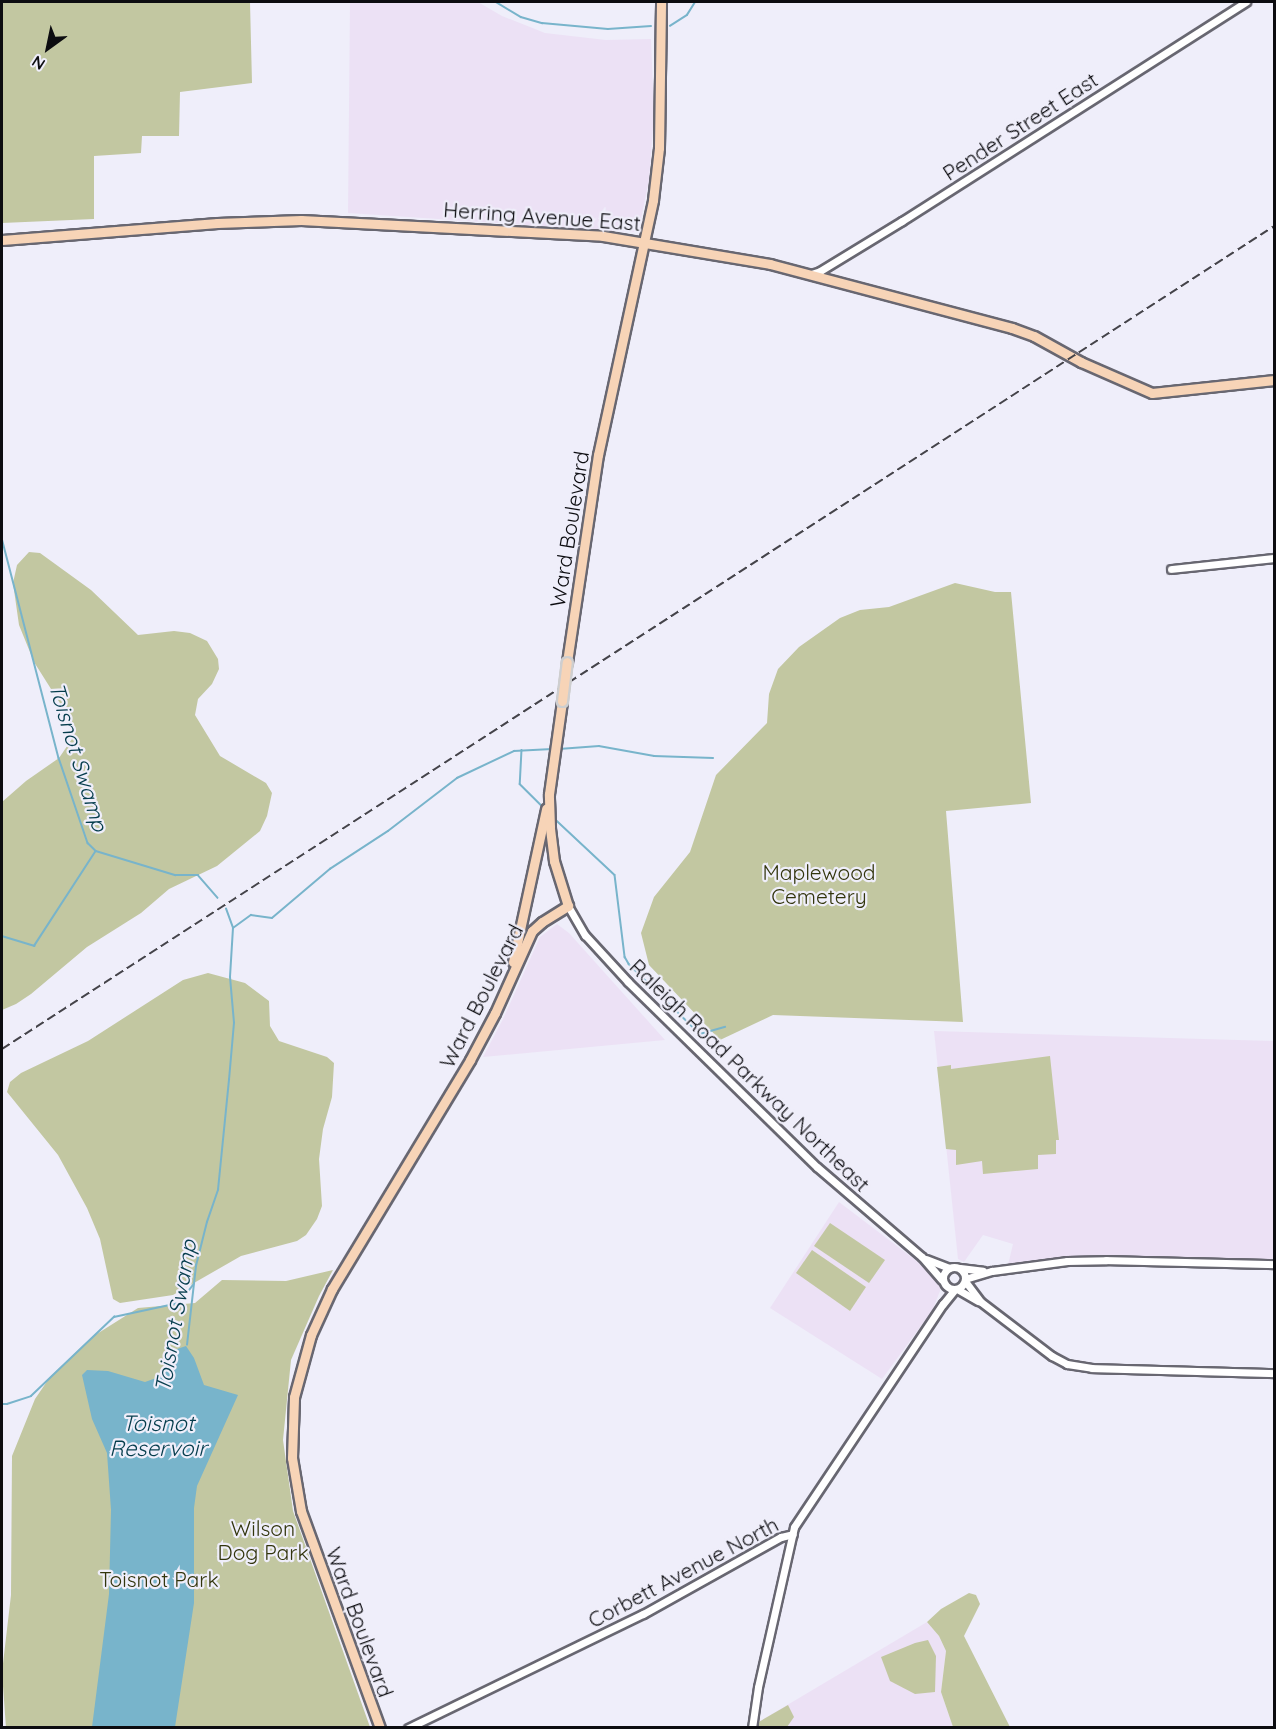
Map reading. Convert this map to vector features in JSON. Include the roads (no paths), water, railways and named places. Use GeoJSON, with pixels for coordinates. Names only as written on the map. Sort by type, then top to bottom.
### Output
{"type":"FeatureCollection","features":[{"type":"Feature","properties":{"kind":"main road","name":"Ward Boulevard"},"geometry":{"type":"LineString","coordinates":[[380,1728],[301,1511],[292,1452],[294,1396],[304,1354],[323,1307],[465,1070],[507,988],[532,931],[568,906],[554,861],[549,794],[598,455],[653,200],[659,148],[661,2]]}},
{"type":"Feature","properties":{"kind":"main road","name":"Herring Avenue East"},"geometry":{"type":"LineString","coordinates":[[2,240],[217,223],[301,220],[540,231],[644,242],[725,255],[809,274],[1012,328],[1034,336],[1065,354],[1152,393],[1275,380]]}},
{"type":"Feature","properties":{"kind":"main road"},"geometry":{"type":"LineString","coordinates":[[507,988],[549,794]]}},
{"type":"Feature","properties":{"kind":"street","name":"Pender Street East"},"geometry":{"type":"LineString","coordinates":[[809,274],[820,271],[902,221],[1246,2]]}},
{"type":"Feature","properties":{"kind":"street"},"geometry":{"type":"LineString","coordinates":[[1171,569],[1275,558]]}},
{"type":"Feature","properties":{"kind":"street","name":"Raleigh Road Parkway Northeast"},"geometry":{"type":"LineString","coordinates":[[568,906],[585,935],[627,982],[817,1167],[922,1257],[943,1282]]}},
{"type":"Feature","properties":{"kind":"street","name":"Raleigh Road Parkway Northeast"},"geometry":{"type":"LineString","coordinates":[[922,1257],[949,1268]]}},
{"type":"Feature","properties":{"kind":"street"},"geometry":{"type":"LineString","coordinates":[[956,1289],[965,1280],[992,1271],[1067,1261],[1275,1264]]}},
{"type":"Feature","properties":{"kind":"street"},"geometry":{"type":"LineString","coordinates":[[943,1304],[943,1273],[949,1268],[992,1271]]}},
{"type":"Feature","properties":{"kind":"street"},"geometry":{"type":"LineString","coordinates":[[960,1268],[965,1280],[981,1302]]}},
{"type":"Feature","properties":{"kind":"street"},"geometry":{"type":"LineString","coordinates":[[943,1282],[981,1302],[1052,1356],[1067,1364],[1092,1368],[1275,1373]]}},
{"type":"Feature","properties":{"kind":"street","name":"Corbett Avenue North"},"geometry":{"type":"LineString","coordinates":[[408,1728],[643,1614],[781,1537],[793,1534],[816,1492],[943,1304],[956,1289]]}},
{"type":"Feature","properties":{"kind":"street"},"geometry":{"type":"LineString","coordinates":[[752,1728],[793,1534]]}},
{"type":"Feature","properties":{"kind":"water","name":"Toisnot Reservoir"},"geometry":{"type":"Polygon","coordinates":[[[186,1346],[194,1358],[204,1385],[238,1395],[197,1486],[194,1508],[194,1603],[175,1727],[92,1727],[109,1594],[111,1510],[107,1453],[92,1419],[82,1375],[87,1370],[108,1371],[145,1382],[159,1377],[170,1357],[177,1349],[186,1346]]]}},
{"type":"Feature","properties":{"kind":"waterway"},"geometry":{"type":"LineString","coordinates":[[496,2],[521,17],[542,23],[608,29],[651,26]]}},
{"type":"Feature","properties":{"kind":"waterway"},"geometry":{"type":"LineString","coordinates":[[670,26],[687,15],[695,2]]}},
{"type":"Feature","properties":{"kind":"waterway","name":"Toisnot Swamp"},"geometry":{"type":"LineString","coordinates":[[2,538],[59,758],[88,843],[96,851],[175,875],[198,875],[218,898]]}},
{"type":"Feature","properties":{"kind":"waterway"},"geometry":{"type":"LineString","coordinates":[[559,749],[599,746],[654,756],[713,758]]}},
{"type":"Feature","properties":{"kind":"waterway"},"geometry":{"type":"LineString","coordinates":[[233,928],[251,915],[272,918],[330,869],[388,831],[457,778],[514,751],[552,749]]}},
{"type":"Feature","properties":{"kind":"waterway"},"geometry":{"type":"LineString","coordinates":[[522,750],[520,784],[544,808]]}},
{"type":"Feature","properties":{"kind":"waterway"},"geometry":{"type":"LineString","coordinates":[[554,818],[615,875],[625,957],[629,964],[700,1034],[725,1027]]}},
{"type":"Feature","properties":{"kind":"waterway"},"geometry":{"type":"LineString","coordinates":[[2,936],[34,946],[95,852]]}},
{"type":"Feature","properties":{"kind":"waterway","name":"Toisnot Swamp"},"geometry":{"type":"LineString","coordinates":[[187,1345],[196,1266],[218,1190],[229,1080],[234,1023],[230,977],[233,928],[226,909]]}},
{"type":"Feature","properties":{"kind":"waterway"},"geometry":{"type":"LineString","coordinates":[[2,1404],[31,1396],[114,1317],[179,1303],[193,1285]]}},
{"type":"Feature","properties":{"kind":"railway"},"geometry":{"type":"LineString","coordinates":[[2,1049],[1274,226]]}},
{"type":"Feature","properties":{"kind":"park label","name":"Maplewood Cemetery"},"geometry":{"type":"Point","coordinates":[819,884]}},
{"type":"Feature","properties":{"kind":"park label","name":"Wilson Dog Park"},"geometry":{"type":"Point","coordinates":[263,1540]}},
{"type":"Feature","properties":{"kind":"park label","name":"Toisnot Park"},"geometry":{"type":"Point","coordinates":[159,1579]}}]}
